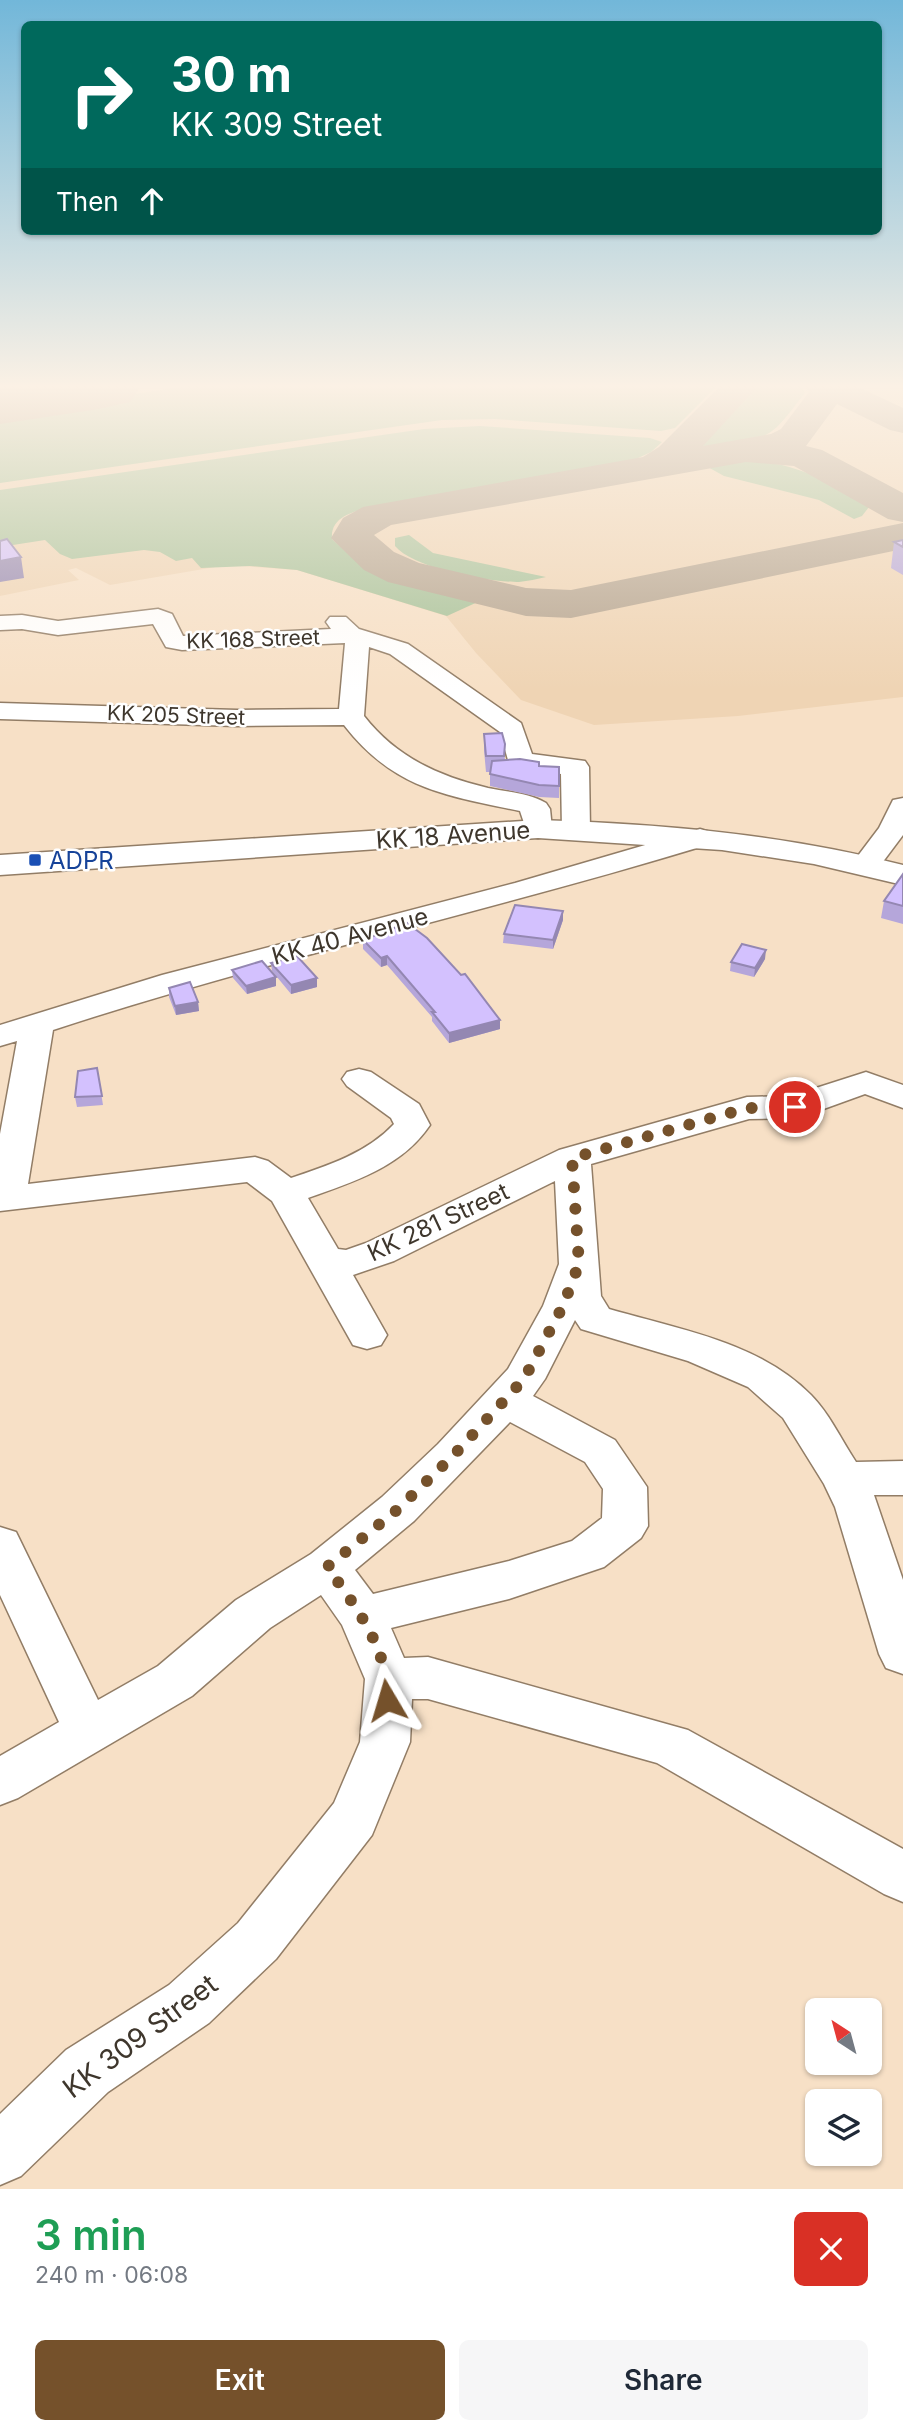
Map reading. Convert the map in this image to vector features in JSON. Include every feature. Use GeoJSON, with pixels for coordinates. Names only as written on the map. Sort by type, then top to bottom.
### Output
{"type":"FeatureCollection","features":[{"type":"Feature","properties":{"kind":"main road","name":"KK 18 Avenue"},"geometry":{"type":"LineString","coordinates":[[0,865],[538,829],[700,838],[866,864],[903,876]]}},
{"type":"Feature","properties":{"kind":"street","name":"KK 168 Street"},"geometry":{"type":"LineString","coordinates":[[0,623],[22,622],[58,628],[158,616],[164,620],[167,631],[175,642],[188,643],[346,629]]}},
{"type":"Feature","properties":{"kind":"street"},"geometry":{"type":"LineString","coordinates":[[346,629],[358,648],[351,717],[375,747],[414,773],[439,783],[536,809],[538,829]]}},
{"type":"Feature","properties":{"kind":"street"},"geometry":{"type":"LineString","coordinates":[[346,629],[399,649],[512,729],[520,761],[575,767],[576,830]]}},
{"type":"Feature","properties":{"kind":"street","name":"KK 205 Street"},"geometry":{"type":"LineString","coordinates":[[0,711],[237,718],[351,717]]}},
{"type":"Feature","properties":{"kind":"street"},"geometry":{"type":"LineString","coordinates":[[866,864],[893,829],[903,806]]}},
{"type":"Feature","properties":{"kind":"street","name":"KK 40 Avenue"},"geometry":{"type":"LineString","coordinates":[[0,1035],[170,983],[372,931],[700,838]]}},
{"type":"Feature","properties":{"kind":"street"},"geometry":{"type":"LineString","coordinates":[[37,1023],[3,1198],[255,1169],[286,1193],[367,1335]]}},
{"type":"Feature","properties":{"kind":"street"},"geometry":{"type":"LineString","coordinates":[[286,1193],[354,1168],[399,1141],[412,1125],[406,1112],[359,1079]]}},
{"type":"Feature","properties":{"kind":"street","name":"KK 281 Street"},"geometry":{"type":"LineString","coordinates":[[325,1260],[348,1262],[380,1252],[572,1158],[747,1108],[795,1107],[866,1082],[901,1095]]}},
{"type":"Feature","properties":{"kind":"street"},"geometry":{"type":"LineString","coordinates":[[572,1158],[581,1297],[595,1319],[703,1351],[763,1376],[798,1407],[844,1479],[857,1507],[903,1654]]}},
{"type":"Feature","properties":{"kind":"street"},"geometry":{"type":"LineString","coordinates":[[0,1782],[175,1681],[253,1614],[327,1567],[398,1509],[453,1456],[524,1379],[563,1306],[579,1264]]}},
{"type":"Feature","properties":{"kind":"street"},"geometry":{"type":"LineString","coordinates":[[362,1616],[509,1580],[588,1554],[625,1526],[625,1488],[600,1451],[504,1400]]}},
{"type":"Feature","properties":{"kind":"street"},"geometry":{"type":"LineString","coordinates":[[844,1479],[903,1478]]}},
{"type":"Feature","properties":{"kind":"street"},"geometry":{"type":"LineString","coordinates":[[0,1545],[88,1731]]}},
{"type":"Feature","properties":{"kind":"street","name":"KK 309 Street"},"geometry":{"type":"LineString","coordinates":[[0,2155],[87,2071],[189,2004],[257,1941],[354,1818],[384,1742],[388,1679],[362,1616],[327,1567]]}},
{"type":"Feature","properties":{"kind":"street"},"geometry":{"type":"LineString","coordinates":[[388,1679],[428,1678],[670,1745],[903,1877]]}},
{"type":"Feature","properties":{"kind":"shaded area"},"geometry":{"type":"Polygon","coordinates":[[[0,485],[903,485],[903,697],[738,716],[594,725],[521,700],[476,653],[446,616],[297,570],[227,565],[110,585],[76,568],[68,570],[79,580],[0,596],[0,485]]]}},
{"type":"Feature","properties":{"kind":"green space"},"geometry":{"type":"Polygon","coordinates":[[[34,485],[493,485],[359,510],[339,520],[332,531],[332,539],[366,570],[482,600],[447,616],[297,570],[250,566],[201,568],[192,558],[176,561],[160,552],[144,550],[72,559],[60,554],[45,540],[0,547],[0,490],[34,485]]]}},
{"type":"Feature","properties":{"kind":"green space"},"geometry":{"type":"Polygon","coordinates":[[[760,485],[835,485],[869,507],[862,516],[854,519],[819,500],[760,485]]]}},
{"type":"Feature","properties":{"kind":"green space"},"geometry":{"type":"Polygon","coordinates":[[[409,535],[433,553],[546,577],[519,582],[453,573],[418,561],[395,546],[395,538],[409,535]]]}},
{"type":"Feature","properties":{"kind":"building"},"geometry":{"type":"Polygon","coordinates":[[[7,539],[21,557],[0,561],[0,541],[7,539]]]}},
{"type":"Feature","properties":{"kind":"building"},"geometry":{"type":"Polygon","coordinates":[[[903,540],[903,547],[894,542],[903,540]]]}},
{"type":"Feature","properties":{"kind":"building"},"geometry":{"type":"Polygon","coordinates":[[[502,733],[504,756],[486,756],[484,734],[502,733]]]}},
{"type":"Feature","properties":{"kind":"building"},"geometry":{"type":"Polygon","coordinates":[[[520,759],[539,762],[539,766],[559,767],[559,786],[539,785],[490,774],[492,761],[520,759]]]}},
{"type":"Feature","properties":{"kind":"building"},"geometry":{"type":"Polygon","coordinates":[[[903,874],[903,906],[884,901],[903,874]]]}},
{"type":"Feature","properties":{"kind":"building"},"geometry":{"type":"Polygon","coordinates":[[[515,905],[563,911],[553,940],[504,934],[515,905]]]}},
{"type":"Feature","properties":{"kind":"building"},"geometry":{"type":"Polygon","coordinates":[[[407,923],[427,938],[461,975],[465,974],[500,1020],[449,1033],[432,1012],[435,1012],[387,956],[381,958],[363,940],[407,923]]]}},
{"type":"Feature","properties":{"kind":"building"},"geometry":{"type":"Polygon","coordinates":[[[742,944],[766,950],[755,968],[731,962],[742,944]]]}},
{"type":"Feature","properties":{"kind":"building"},"geometry":{"type":"Polygon","coordinates":[[[297,956],[317,978],[291,985],[271,963],[297,956]]]}},
{"type":"Feature","properties":{"kind":"building"},"geometry":{"type":"Polygon","coordinates":[[[262,961],[276,977],[246,986],[232,970],[262,961]]]}},
{"type":"Feature","properties":{"kind":"building"},"geometry":{"type":"Polygon","coordinates":[[[190,982],[198,1002],[175,1006],[169,988],[190,982]]]}},
{"type":"Feature","properties":{"kind":"building"},"geometry":{"type":"Polygon","coordinates":[[[97,1068],[102,1096],[75,1097],[78,1071],[97,1068]]]}},
{"type":"Feature","properties":{"kind":"taxiway"},"geometry":{"type":"LineString","coordinates":[[548,485],[390,513],[362,523],[352,538],[379,561],[404,573],[526,602],[571,604],[903,536]]}},
{"type":"Feature","properties":{"kind":"taxiway"},"geometry":{"type":"LineString","coordinates":[[858,485],[903,510]]}},
{"type":"Feature","properties":{"kind":"place","name":"ADPR"},"geometry":{"type":"Point","coordinates":[35,860]}},
{"type":"Feature","properties":{"kind":"route"},"geometry":{"type":"LineString","coordinates":[[387,1700],[388,1679],[362,1616],[327,1567],[398,1509],[453,1456],[524,1379],[563,1306],[579,1264],[572,1158],[747,1108],[795,1107]]}}]}
